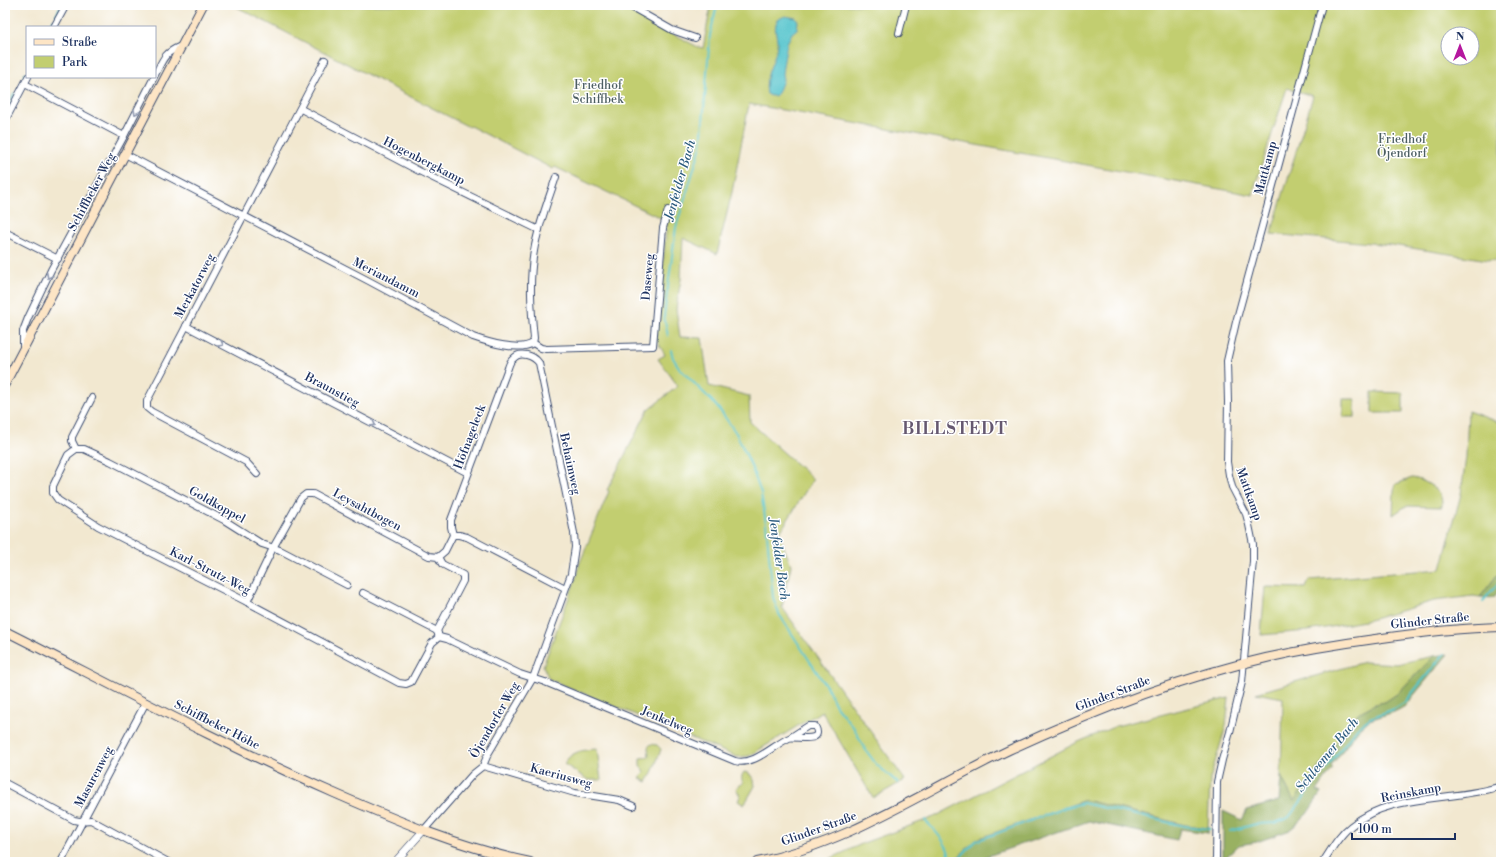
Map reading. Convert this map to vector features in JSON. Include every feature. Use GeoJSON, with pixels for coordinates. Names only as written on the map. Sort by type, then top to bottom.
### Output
{"type":"FeatureCollection","features":[{"type":"Feature","properties":{"kind":"main road","name":"Schiffbeker Weg"},"geometry":{"type":"LineString","coordinates":[[5,384],[203,5]]}},
{"type":"Feature","properties":{"kind":"main road","name":"Glinder Straße"},"geometry":{"type":"LineString","coordinates":[[757,862],[801,850],[845,834],[1009,750],[1099,712],[1175,684],[1244,664],[1300,652],[1369,640],[1440,631],[1501,627]]}},
{"type":"Feature","properties":{"kind":"main road","name":"Schiffbeker Höhe"},"geometry":{"type":"LineString","coordinates":[[5,631],[258,759],[381,814],[423,831]]}},
{"type":"Feature","properties":{"kind":"main road"},"geometry":{"type":"LineString","coordinates":[[423,831],[474,848],[530,862]]}},
{"type":"Feature","properties":{"kind":"street"},"geometry":{"type":"LineString","coordinates":[[55,26],[66,5]]}},
{"type":"Feature","properties":{"kind":"street"},"geometry":{"type":"LineString","coordinates":[[628,5],[672,30],[694,38]]}},
{"type":"Feature","properties":{"kind":"street"},"geometry":{"type":"LineString","coordinates":[[899,33],[906,5]]}},
{"type":"Feature","properties":{"kind":"street","name":"Mattkamp"},"geometry":{"type":"LineString","coordinates":[[1216,862],[1217,782],[1242,682],[1253,549],[1246,514],[1232,487],[1228,470],[1226,362],[1322,5]]}},
{"type":"Feature","properties":{"kind":"street","name":"Schiffbeker Weg"},"geometry":{"type":"LineString","coordinates":[[156,72],[164,57],[181,46]]}},
{"type":"Feature","properties":{"kind":"street","name":"Merkatorweg"},"geometry":{"type":"LineString","coordinates":[[257,474],[246,462],[152,412],[147,408],[147,401],[325,60]]}},
{"type":"Feature","properties":{"kind":"street"},"geometry":{"type":"LineString","coordinates":[[5,121],[28,78]]}},
{"type":"Feature","properties":{"kind":"street","name":"Schiffbeker Weg"},"geometry":{"type":"LineString","coordinates":[[23,349],[23,331],[28,318],[153,78]]}},
{"type":"Feature","properties":{"kind":"street"},"geometry":{"type":"LineString","coordinates":[[25,84],[124,136]]}},
{"type":"Feature","properties":{"kind":"street","name":"Hogenbergkamp"},"geometry":{"type":"LineString","coordinates":[[300,109],[425,174],[539,230]]}},
{"type":"Feature","properties":{"kind":"street","name":"Meriandamm"},"geometry":{"type":"LineString","coordinates":[[125,154],[244,217],[376,284],[473,337],[512,346],[528,346],[533,343],[546,349],[653,346]]}},
{"type":"Feature","properties":{"kind":"street"},"geometry":{"type":"LineString","coordinates":[[533,343],[531,276],[534,249],[556,176]]}},
{"type":"Feature","properties":{"kind":"street","name":"Daseweg"},"geometry":{"type":"LineString","coordinates":[[653,346],[663,228],[668,210]]}},
{"type":"Feature","properties":{"kind":"street"},"geometry":{"type":"LineString","coordinates":[[5,232],[58,259]]}},
{"type":"Feature","properties":{"kind":"street","name":"Braunstieg"},"geometry":{"type":"LineString","coordinates":[[186,326],[468,473]]}},
{"type":"Feature","properties":{"kind":"street","name":"Höfnageleck"},"geometry":{"type":"LineString","coordinates":[[438,557],[445,552],[453,535],[451,520],[508,368],[513,358],[523,355]]}},
{"type":"Feature","properties":{"kind":"street","name":"Behaimweg"},"geometry":{"type":"LineString","coordinates":[[523,355],[533,356],[539,363],[574,533],[575,547],[571,574],[565,588]]}},
{"type":"Feature","properties":{"kind":"street"},"geometry":{"type":"LineString","coordinates":[[76,449],[72,441],[72,437],[92,398]]}},
{"type":"Feature","properties":{"kind":"street","name":"Goldkoppel"},"geometry":{"type":"LineString","coordinates":[[76,449],[84,449],[110,461],[224,520],[262,544],[280,550],[347,585]]}},
{"type":"Feature","properties":{"kind":"street","name":"Karl-Strutz-Weg"},"geometry":{"type":"LineString","coordinates":[[76,449],[68,455],[53,486],[53,493],[58,500],[98,526],[247,602],[399,683],[406,684],[411,682],[432,643],[439,637]]}},
{"type":"Feature","properties":{"kind":"street","name":"Leysahtbogen"},"geometry":{"type":"LineString","coordinates":[[247,602],[273,548],[301,498],[306,494],[313,494],[429,556],[438,557],[442,564],[460,572],[464,578],[437,631],[439,637]]}},
{"type":"Feature","properties":{"kind":"street"},"geometry":{"type":"LineString","coordinates":[[453,535],[459,534],[467,537],[565,588]]}},
{"type":"Feature","properties":{"kind":"street","name":"Öjendorfer Weg"},"geometry":{"type":"LineString","coordinates":[[395,862],[473,774],[483,766],[488,754],[533,678],[565,588]]}},
{"type":"Feature","properties":{"kind":"street"},"geometry":{"type":"LineString","coordinates":[[363,593],[437,631],[439,637],[447,639],[520,674],[533,678]]}},
{"type":"Feature","properties":{"kind":"street","name":"Jenkelweg"},"geometry":{"type":"LineString","coordinates":[[533,678],[740,763],[746,763],[791,737]]}},
{"type":"Feature","properties":{"kind":"street","name":"Masurenweg"},"geometry":{"type":"LineString","coordinates":[[62,862],[146,702]]}},
{"type":"Feature","properties":{"kind":"street","name":"Kaeriusweg"},"geometry":{"type":"LineString","coordinates":[[483,766],[575,793],[619,800],[632,806]]}},
{"type":"Feature","properties":{"kind":"street"},"geometry":{"type":"LineString","coordinates":[[5,783],[74,820],[91,820],[168,862]]}},
{"type":"Feature","properties":{"kind":"street","name":"Reinskamp"},"geometry":{"type":"LineString","coordinates":[[1325,861],[1339,838],[1350,826],[1367,815],[1383,808],[1460,795],[1501,786]]}},
{"type":"Feature","properties":{"kind":"green space"},"geometry":{"type":"Polygon","coordinates":[[[233,5],[617,5],[698,47],[703,48],[711,5],[1501,5],[1501,262],[1392,245],[1271,234],[1313,96],[1287,88],[1253,195],[749,104],[732,192],[717,254],[683,238],[681,279],[676,309],[680,337],[702,338],[709,386],[749,396],[750,422],[813,479],[779,534],[791,565],[782,607],[905,780],[873,798],[822,711],[749,756],[737,757],[549,679],[543,666],[578,573],[579,565],[609,491],[607,490],[648,410],[678,386],[658,359],[665,355],[656,339],[667,221],[555,167],[553,169],[470,126],[469,127],[233,5]]]}},
{"type":"Feature","properties":{"kind":"green space"},"geometry":{"type":"Polygon","coordinates":[[[1372,392],[1403,393],[1403,413],[1372,413],[1372,392]]]}},
{"type":"Feature","properties":{"kind":"green space"},"geometry":{"type":"Polygon","coordinates":[[[1343,399],[1355,399],[1355,417],[1343,417],[1343,399]]]}},
{"type":"Feature","properties":{"kind":"green space"},"geometry":{"type":"Polygon","coordinates":[[[1468,411],[1501,423],[1501,570],[1480,597],[1473,596],[1434,601],[1370,620],[1308,631],[1261,635],[1265,587],[1306,588],[1309,580],[1441,569],[1461,494],[1466,457],[1468,411]]]}},
{"type":"Feature","properties":{"kind":"green space"},"geometry":{"type":"Polygon","coordinates":[[[1412,478],[1425,482],[1433,487],[1441,497],[1442,507],[1406,506],[1393,515],[1394,490],[1396,484],[1412,478]]]}},
{"type":"Feature","properties":{"kind":"green space"},"geometry":{"type":"Polygon","coordinates":[[[1501,570],[1501,589],[1494,598],[1480,597],[1501,570]]]}},
{"type":"Feature","properties":{"kind":"green space"},"geometry":{"type":"Polygon","coordinates":[[[1448,654],[1404,707],[1394,712],[1369,720],[1358,730],[1331,766],[1333,768],[1317,791],[1321,793],[1307,814],[1290,830],[1257,842],[1239,845],[1223,860],[1223,811],[1242,820],[1247,810],[1279,801],[1281,776],[1294,801],[1360,712],[1375,704],[1385,702],[1397,694],[1434,656],[1448,654]]]}},
{"type":"Feature","properties":{"kind":"green space"},"geometry":{"type":"Polygon","coordinates":[[[1434,656],[1397,694],[1385,702],[1375,704],[1360,712],[1294,802],[1281,776],[1283,698],[1256,693],[1364,662],[1397,664],[1434,656]]]}},
{"type":"Feature","properties":{"kind":"green space"},"geometry":{"type":"Polygon","coordinates":[[[1229,698],[1226,726],[1210,779],[1208,828],[1185,825],[1085,800],[959,862],[823,862],[866,842],[934,817],[1076,743],[1116,726],[1229,698]]]}},
{"type":"Feature","properties":{"kind":"green space"},"geometry":{"type":"Polygon","coordinates":[[[651,744],[657,745],[661,749],[653,771],[647,782],[640,778],[644,772],[640,765],[640,758],[649,757],[648,747],[651,744]]]}},
{"type":"Feature","properties":{"kind":"green space"},"geometry":{"type":"Polygon","coordinates":[[[597,749],[601,780],[588,780],[564,764],[570,756],[578,752],[597,749]]]}},
{"type":"Feature","properties":{"kind":"green space"},"geometry":{"type":"Polygon","coordinates":[[[744,772],[749,773],[754,780],[755,786],[744,805],[738,801],[740,796],[736,788],[743,783],[742,775],[744,772]]]}},
{"type":"Feature","properties":{"kind":"green space"},"geometry":{"type":"Polygon","coordinates":[[[1085,800],[1185,825],[1208,828],[1208,833],[1180,829],[1177,840],[1089,821],[985,857],[980,862],[959,862],[958,857],[977,839],[1085,800]]]}},
{"type":"Feature","properties":{"kind":"water"},"geometry":{"type":"Polygon","coordinates":[[[785,16],[796,18],[798,21],[797,29],[792,33],[787,43],[782,74],[783,80],[778,93],[775,96],[771,96],[767,94],[766,87],[777,45],[776,27],[778,20],[785,16]]]}},
{"type":"Feature","properties":{"kind":"waterway"},"geometry":{"type":"LineString","coordinates":[[58,11],[61,5]]}},
{"type":"Feature","properties":{"kind":"waterway","name":"Jenfelder Bach"},"geometry":{"type":"LineString","coordinates":[[668,336],[664,316],[676,227],[701,146],[710,35],[717,5]]}},
{"type":"Feature","properties":{"kind":"waterway"},"geometry":{"type":"LineString","coordinates":[[51,24],[53,20]]}},
{"type":"Feature","properties":{"kind":"waterway"},"geometry":{"type":"LineString","coordinates":[[12,99],[14,94]]}},
{"type":"Feature","properties":{"kind":"waterway"},"geometry":{"type":"LineString","coordinates":[[7,108],[10,102]]}},
{"type":"Feature","properties":{"kind":"waterway","name":"Jenfelder Bach"},"geometry":{"type":"LineString","coordinates":[[671,350],[673,358],[680,369],[712,401],[736,433],[750,463],[761,493],[766,523],[773,597],[779,614],[828,689],[836,706],[854,728],[865,749],[876,764],[898,783]]}},
{"type":"Feature","properties":{"kind":"waterway","name":"Schleemer Bach"},"geometry":{"type":"LineString","coordinates":[[1483,601],[1501,580]]}},
{"type":"Feature","properties":{"kind":"waterway","name":"Schleemer Bach"},"geometry":{"type":"LineString","coordinates":[[1230,831],[1256,824],[1276,823],[1289,817],[1357,728],[1370,718],[1394,709],[1405,702],[1444,654]]}},
{"type":"Feature","properties":{"kind":"waterway","name":"Schleemer Bach"},"geometry":{"type":"LineString","coordinates":[[955,862],[976,841],[1067,807],[1083,803],[1184,826],[1210,829]]}},
{"type":"Feature","properties":{"kind":"waterway","name":"Jenfelder Bach"},"geometry":{"type":"LineString","coordinates":[[925,820],[938,834],[948,850],[950,862]]}},
{"type":"Feature","properties":{"kind":"district","name":"BILLSTEDT"},"geometry":{"type":"Point","coordinates":[955,429]}},
{"type":"Feature","properties":{"kind":"park label","name":"Friedhof Schiffbek"},"geometry":{"type":"Point","coordinates":[598,92]}},
{"type":"Feature","properties":{"kind":"park label","name":"Friedhof Öjendorf"},"geometry":{"type":"Point","coordinates":[1402,146]}}]}
